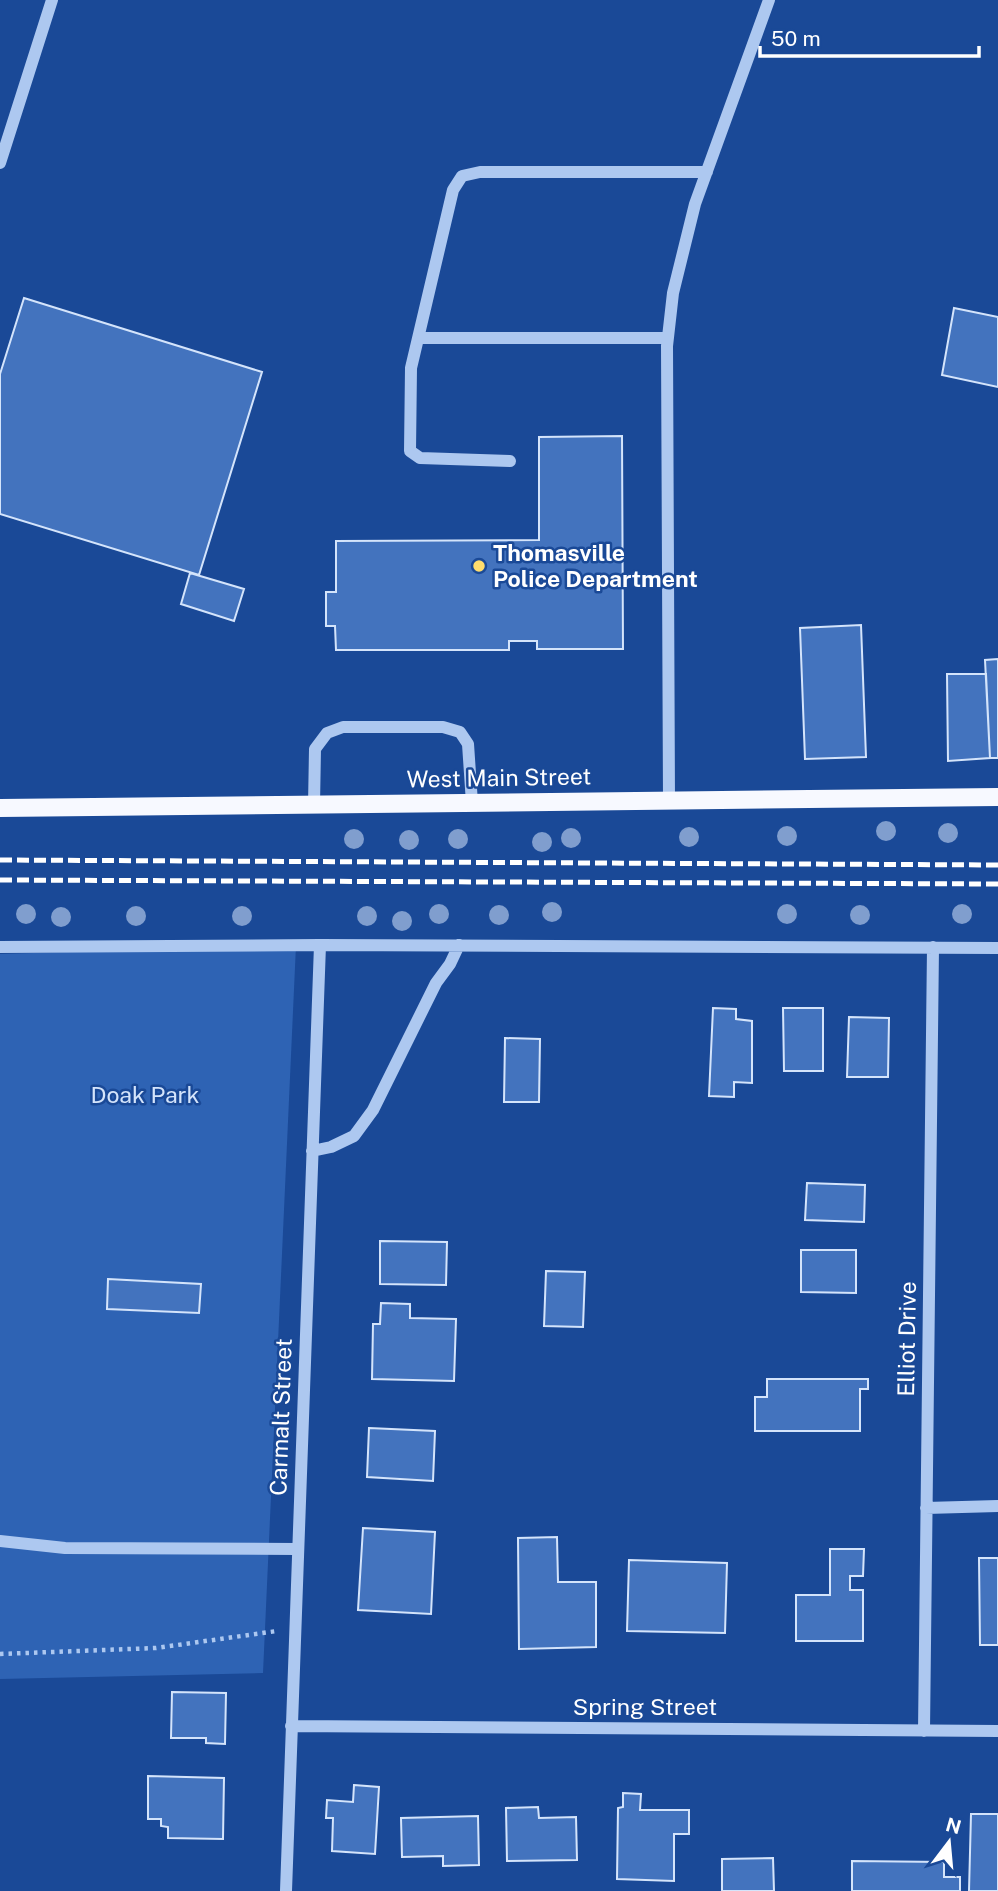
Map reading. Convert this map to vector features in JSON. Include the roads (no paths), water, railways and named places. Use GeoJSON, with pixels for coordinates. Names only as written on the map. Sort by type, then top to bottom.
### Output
{"type":"FeatureCollection","features":[{"type":"Feature","properties":{"kind":"main road","name":"West Main Street"},"geometry":{"type":"LineString","coordinates":[[0,808],[998,797]]}},
{"type":"Feature","properties":{"kind":"street"},"geometry":{"type":"LineString","coordinates":[[0,163],[52,0]]}},
{"type":"Feature","properties":{"kind":"street"},"geometry":{"type":"LineString","coordinates":[[669,801],[668,338],[673,293],[695,204],[769,0]]}},
{"type":"Feature","properties":{"kind":"street"},"geometry":{"type":"LineString","coordinates":[[510,461],[420,458],[410,451],[411,368],[453,190],[462,176],[480,172],[707,172]]}},
{"type":"Feature","properties":{"kind":"street"},"geometry":{"type":"LineString","coordinates":[[419,338],[668,338]]}},
{"type":"Feature","properties":{"kind":"street"},"geometry":{"type":"LineString","coordinates":[[314,805],[315,749],[327,733],[344,727],[443,727],[460,732],[468,744],[472,803]]}},
{"type":"Feature","properties":{"kind":"street","name":"Carmalt Street"},"geometry":{"type":"LineString","coordinates":[[286,1891],[320,945]]}},
{"type":"Feature","properties":{"kind":"street"},"geometry":{"type":"LineString","coordinates":[[312,1151],[331,1147],[354,1136],[373,1110],[436,983],[450,964],[459,945]]}},
{"type":"Feature","properties":{"kind":"street"},"geometry":{"type":"LineString","coordinates":[[0,947],[459,945],[998,948]]}},
{"type":"Feature","properties":{"kind":"street","name":"Elliot Drive"},"geometry":{"type":"LineString","coordinates":[[924,1731],[933,947]]}},
{"type":"Feature","properties":{"kind":"street"},"geometry":{"type":"LineString","coordinates":[[926,1508],[998,1506]]}},
{"type":"Feature","properties":{"kind":"street"},"geometry":{"type":"LineString","coordinates":[[0,1541],[65,1548],[298,1549]]}},
{"type":"Feature","properties":{"kind":"street","name":"Spring Street"},"geometry":{"type":"LineString","coordinates":[[291,1726],[998,1731]]}},
{"type":"Feature","properties":{"kind":"railway"},"geometry":{"type":"LineString","coordinates":[[0,860],[998,865]]}},
{"type":"Feature","properties":{"kind":"railway"},"geometry":{"type":"LineString","coordinates":[[0,880],[998,884]]}},
{"type":"Feature","properties":{"kind":"place","name":"Thomasville Police Department"},"geometry":{"type":"Point","coordinates":[479,566]}},
{"type":"Feature","properties":{"kind":"park label","name":"Doak Park"},"geometry":{"type":"Point","coordinates":[145,1095]}}]}
